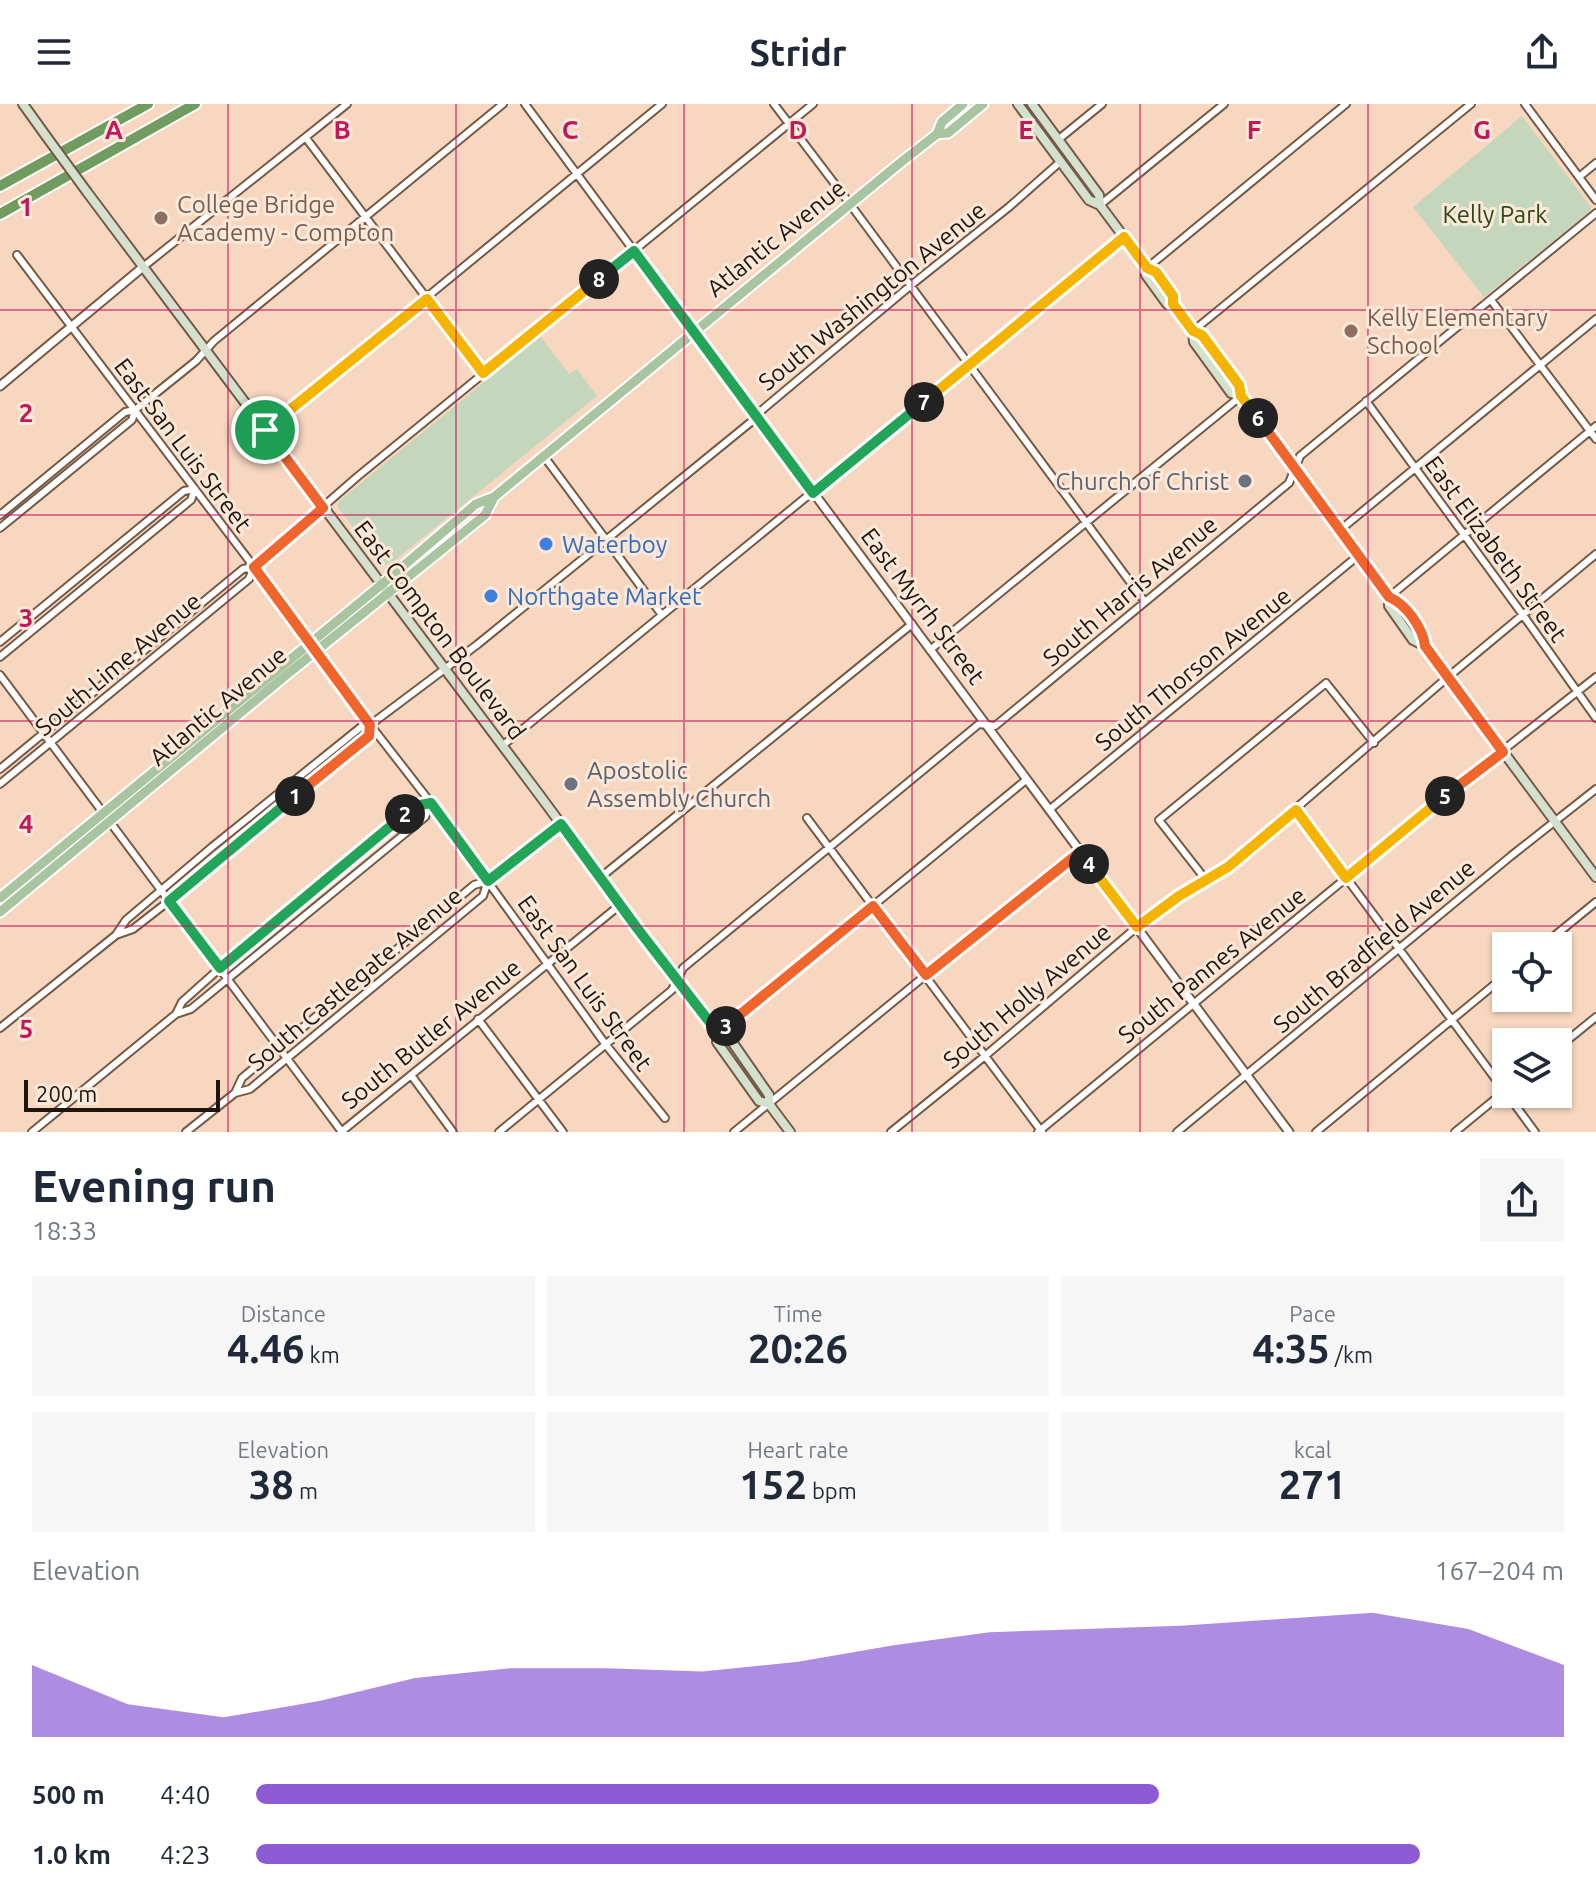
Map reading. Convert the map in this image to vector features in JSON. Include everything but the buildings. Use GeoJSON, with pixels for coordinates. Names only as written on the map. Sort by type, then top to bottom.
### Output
{"type":"FeatureCollection","features":[{"type":"Feature","properties":{"kind":"highway"},"geometry":{"type":"LineString","coordinates":[[0,186],[148,104]]}},
{"type":"Feature","properties":{"kind":"highway"},"geometry":{"type":"LineString","coordinates":[[0,214],[195,104]]}},
{"type":"Feature","properties":{"kind":"main road","name":"East Compton Boulevard"},"geometry":{"type":"LineString","coordinates":[[23,104],[718,1033],[717,1042],[759,1101],[769,1104],[790,1132]]}},
{"type":"Feature","properties":{"kind":"main road","name":"Atlantic Avenue"},"geometry":{"type":"LineString","coordinates":[[0,912],[107,817],[384,589],[485,515],[494,497],[937,134],[942,122],[963,104]]}},
{"type":"Feature","properties":{"kind":"main road","name":"Atlantic Avenue"},"geometry":{"type":"LineString","coordinates":[[937,134],[948,133],[983,104]]}},
{"type":"Feature","properties":{"kind":"main road"},"geometry":{"type":"LineString","coordinates":[[1018,104],[1089,200],[1100,205],[1147,268],[1156,272],[1173,296],[1173,304],[1193,331],[1194,342],[1231,393],[1241,396],[1389,597],[1389,606],[1413,640],[1425,646],[1596,877]]}},
{"type":"Feature","properties":{"kind":"main road"},"geometry":{"type":"LineString","coordinates":[[1032,104],[1099,195],[1100,205]]}},
{"type":"Feature","properties":{"kind":"main road","name":"Atlantic Avenue"},"geometry":{"type":"LineString","coordinates":[[0,898],[107,817]]}},
{"type":"Feature","properties":{"kind":"street"},"geometry":{"type":"LineString","coordinates":[[1,383],[347,104]]}},
{"type":"Feature","properties":{"kind":"street"},"geometry":{"type":"LineString","coordinates":[[0,515],[125,412],[135,410],[196,361],[205,349],[503,104]]}},
{"type":"Feature","properties":{"kind":"street","name":"East Myrrh Street"},"geometry":{"type":"LineString","coordinates":[[525,104],[1289,1132]]}},
{"type":"Feature","properties":{"kind":"street"},"geometry":{"type":"LineString","coordinates":[[265,430],[662,104]]}},
{"type":"Feature","properties":{"kind":"street"},"geometry":{"type":"LineString","coordinates":[[774,104],[1145,602]]}},
{"type":"Feature","properties":{"kind":"street","name":"South Lime Avenue"},"geometry":{"type":"LineString","coordinates":[[0,784],[249,579],[254,567],[357,477],[813,104]]}},
{"type":"Feature","properties":{"kind":"street"},"geometry":{"type":"LineString","coordinates":[[1059,139],[1102,104]]}},
{"type":"Feature","properties":{"kind":"street"},"geometry":{"type":"LineString","coordinates":[[1100,205],[1224,104]]}},
{"type":"Feature","properties":{"kind":"street"},"geometry":{"type":"LineString","coordinates":[[1147,268],[1346,104]]}},
{"type":"Feature","properties":{"kind":"street"},"geometry":{"type":"LineString","coordinates":[[1193,331],[1471,104]]}},
{"type":"Feature","properties":{"kind":"street"},"geometry":{"type":"LineString","coordinates":[[1529,105],[1596,200]]}},
{"type":"Feature","properties":{"kind":"street"},"geometry":{"type":"LineString","coordinates":[[306,138],[483,373]]}},
{"type":"Feature","properties":{"kind":"street","name":"South Washington Avenue"},"geometry":{"type":"LineString","coordinates":[[370,725],[478,644],[606,540],[1060,162]]}},
{"type":"Feature","properties":{"kind":"street"},"geometry":{"type":"LineString","coordinates":[[1579,177],[1596,163]]}},
{"type":"Feature","properties":{"kind":"street","name":"South Harris Avenue"},"geometry":{"type":"LineString","coordinates":[[499,1132],[672,990],[684,967],[829,846],[979,724],[995,726],[1289,483],[1300,456],[1596,213]]}},
{"type":"Feature","properties":{"kind":"street"},"geometry":{"type":"LineString","coordinates":[[502,746],[1124,237]]}},
{"type":"Feature","properties":{"kind":"street","name":"East San Luis Street"},"geometry":{"type":"LineString","coordinates":[[17,255],[431,803],[606,1045],[665,1118]]}},
{"type":"Feature","properties":{"kind":"street"},"geometry":{"type":"LineString","coordinates":[[1491,300],[1593,428],[1596,439]]}},
{"type":"Feature","properties":{"kind":"street"},"geometry":{"type":"LineString","coordinates":[[1340,530],[1596,319]]}},
{"type":"Feature","properties":{"kind":"street"},"geometry":{"type":"LineString","coordinates":[[930,650],[1241,396]]}},
{"type":"Feature","properties":{"kind":"street","name":"East Elizabeth Street"},"geometry":{"type":"LineString","coordinates":[[1366,401],[1596,718]]}},
{"type":"Feature","properties":{"kind":"street"},"geometry":{"type":"LineString","coordinates":[[0,528],[132,420],[135,410]]}},
{"type":"Feature","properties":{"kind":"street"},"geometry":{"type":"LineString","coordinates":[[1389,597],[1593,428]]}},
{"type":"Feature","properties":{"kind":"street"},"geometry":{"type":"LineString","coordinates":[[543,455],[662,615]]}},
{"type":"Feature","properties":{"kind":"street"},"geometry":{"type":"LineString","coordinates":[[0,642],[184,491],[195,489]]}},
{"type":"Feature","properties":{"kind":"street"},"geometry":{"type":"LineString","coordinates":[[0,657],[191,500],[195,489]]}},
{"type":"Feature","properties":{"kind":"street","name":"South Holly Avenue"},"geometry":{"type":"LineString","coordinates":[[891,1132],[1137,927],[1179,896],[1228,867],[1596,554]]}},
{"type":"Feature","properties":{"kind":"street","name":"South Thorson Avenue"},"geometry":{"type":"LineString","coordinates":[[1049,810],[1359,555]]}},
{"type":"Feature","properties":{"kind":"street","name":"South Lime Avenue"},"geometry":{"type":"LineString","coordinates":[[0,769],[243,569],[254,567]]}},
{"type":"Feature","properties":{"kind":"street"},"geometry":{"type":"LineString","coordinates":[[601,877],[912,624]]}},
{"type":"Feature","properties":{"kind":"street"},"geometry":{"type":"LineString","coordinates":[[0,675],[342,1132]]}},
{"type":"Feature","properties":{"kind":"street","name":"South Pannes Avenue"},"geometry":{"type":"LineString","coordinates":[[1040,1131],[1459,785],[1596,677]]}},
{"type":"Feature","properties":{"kind":"street"},"geometry":{"type":"LineString","coordinates":[[1206,880],[1159,820],[1326,683],[1374,743]]}},
{"type":"Feature","properties":{"kind":"street"},"geometry":{"type":"LineString","coordinates":[[0,1028],[116,935],[126,920],[212,847],[361,727],[370,725],[369,736],[169,901],[133,929],[116,935]]}},
{"type":"Feature","properties":{"kind":"street"},"geometry":{"type":"LineString","coordinates":[[718,1033],[1026,780]]}},
{"type":"Feature","properties":{"kind":"street","name":"South Bradfield Avenue"},"geometry":{"type":"LineString","coordinates":[[1177,1132],[1596,789]]}},
{"type":"Feature","properties":{"kind":"street"},"geometry":{"type":"LineString","coordinates":[[176,1014],[182,1002],[220,968],[415,806],[431,803]]}},
{"type":"Feature","properties":{"kind":"street"},"geometry":{"type":"LineString","coordinates":[[32,1132],[176,1014],[191,1009],[425,817],[431,803]]}},
{"type":"Feature","properties":{"kind":"street"},"geometry":{"type":"LineString","coordinates":[[1296,810],[1492,1073]]}},
{"type":"Feature","properties":{"kind":"street"},"geometry":{"type":"LineString","coordinates":[[807,818],[1040,1131]]}},
{"type":"Feature","properties":{"kind":"street","name":"South Castlegate Avenue"},"geometry":{"type":"LineString","coordinates":[[235,1093],[242,1078],[474,885],[488,881],[561,824]]}},
{"type":"Feature","properties":{"kind":"street"},"geometry":{"type":"LineString","coordinates":[[734,1132],[1080,852]]}},
{"type":"Feature","properties":{"kind":"street","name":"South Castlegate Avenue"},"geometry":{"type":"LineString","coordinates":[[186,1132],[235,1093],[250,1089],[483,896],[488,881]]}},
{"type":"Feature","properties":{"kind":"street"},"geometry":{"type":"LineString","coordinates":[[1559,932],[1596,902]]}},
{"type":"Feature","properties":{"kind":"street","name":"South Butler Avenue"},"geometry":{"type":"LineString","coordinates":[[342,1132],[620,905]]}},
{"type":"Feature","properties":{"kind":"street"},"geometry":{"type":"LineString","coordinates":[[1316,1132],[1492,987]]}},
{"type":"Feature","properties":{"kind":"street"},"geometry":{"type":"LineString","coordinates":[[1572,1037],[1596,1017]]}},
{"type":"Feature","properties":{"kind":"street"},"geometry":{"type":"LineString","coordinates":[[478,1019],[563,1132]]}},
{"type":"Feature","properties":{"kind":"street"},"geometry":{"type":"LineString","coordinates":[[411,1075],[453,1132]]}},
{"type":"Feature","properties":{"kind":"street"},"geometry":{"type":"LineString","coordinates":[[1455,1132],[1492,1103]]}},
{"type":"Feature","properties":{"kind":"street"},"geometry":{"type":"LineString","coordinates":[[1518,1108],[1535,1132]]}},
{"type":"Feature","properties":{"kind":"green space","name":"Kelly Park"},"geometry":{"type":"Polygon","coordinates":[[[1522,116],[1591,207],[1590,211],[1484,297],[1413,207],[1522,116]]]}},
{"type":"Feature","properties":{"kind":"green space"},"geometry":{"type":"Polygon","coordinates":[[[540,336],[569,374],[577,369],[597,396],[389,565],[380,564],[337,506],[339,501],[540,336]]]}},
{"type":"Feature","properties":{"kind":"place","name":"College Bridge Academy - Compton"},"geometry":{"type":"Point","coordinates":[161,218]}},
{"type":"Feature","properties":{"kind":"place","name":"Kelly Elementary School"},"geometry":{"type":"Point","coordinates":[1351,331]}},
{"type":"Feature","properties":{"kind":"place","name":"Church of Christ"},"geometry":{"type":"Point","coordinates":[1245,481]}},
{"type":"Feature","properties":{"kind":"place","name":"Waterboy"},"geometry":{"type":"Point","coordinates":[546,544]}},
{"type":"Feature","properties":{"kind":"place","name":"Northgate Market"},"geometry":{"type":"Point","coordinates":[491,596]}},
{"type":"Feature","properties":{"kind":"place","name":"Apostolic Assembly Church"},"geometry":{"type":"Point","coordinates":[571,784]}},
{"type":"Feature","properties":{"kind":"route"},"geometry":{"type":"LineString","coordinates":[[1124,237],[1147,268],[1156,272],[1173,296],[1173,304],[1193,331],[1202,335],[1239,385],[1241,396],[1389,597],[1399,601],[1424,634],[1425,646],[1503,752],[1346,878],[1296,810],[1228,867],[1179,896],[1137,927],[1080,852],[926,975],[873,906],[718,1033],[561,824],[488,881],[431,803],[415,806],[220,968],[169,901],[369,736],[370,725],[254,567],[323,508],[265,430],[427,299],[483,373],[634,251],[813,493],[1124,237]]}}]}
